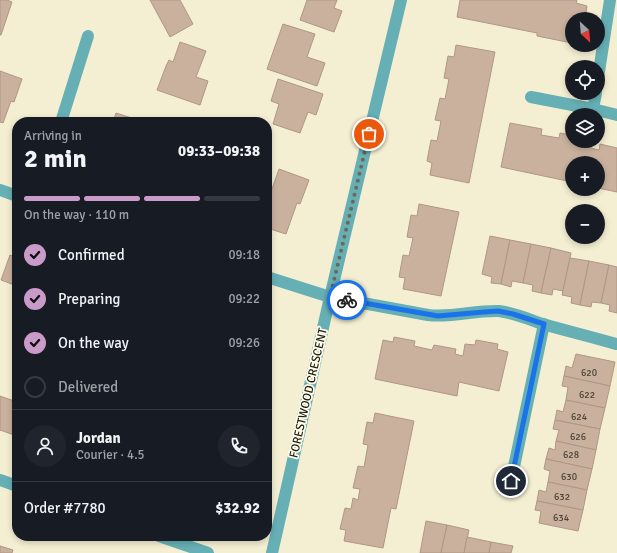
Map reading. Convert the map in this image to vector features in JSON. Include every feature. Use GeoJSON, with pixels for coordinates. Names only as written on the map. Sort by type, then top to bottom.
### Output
{"type":"FeatureCollection","features":[{"type":"Feature","properties":{"kind":"street","name":"FORESTWOOD CRESCENT"},"geometry":{"type":"LineString","coordinates":[[272,553],[330,297],[400,0]]}},
{"type":"Feature","properties":{"kind":"street"},"geometry":{"type":"LineString","coordinates":[[601,60],[610,0]]}},
{"type":"Feature","properties":{"kind":"street"},"geometry":{"type":"LineString","coordinates":[[63,117],[88,36]]}},
{"type":"Feature","properties":{"kind":"street"},"geometry":{"type":"LineString","coordinates":[[531,98],[593,108],[595,100]]}},
{"type":"Feature","properties":{"kind":"street"},"geometry":{"type":"LineString","coordinates":[[605,112],[617,115]]}},
{"type":"Feature","properties":{"kind":"street"},"geometry":{"type":"LineString","coordinates":[[0,190],[12,194]]}},
{"type":"Feature","properties":{"kind":"street"},"geometry":{"type":"LineString","coordinates":[[272,279],[330,297],[438,316],[498,311],[616,344]]}},
{"type":"Feature","properties":{"kind":"street"},"geometry":{"type":"LineString","coordinates":[[511,481],[544,324]]}},
{"type":"Feature","properties":{"kind":"street"},"geometry":{"type":"LineString","coordinates":[[0,480],[12,484]]}},
{"type":"Feature","properties":{"kind":"street"},"geometry":{"type":"LineString","coordinates":[[173,541],[208,553]]}},
{"type":"Feature","properties":{"kind":"building"},"geometry":{"type":"Polygon","coordinates":[[[0,0],[12,2],[1,35],[0,35],[0,0]]]}},
{"type":"Feature","properties":{"kind":"building"},"geometry":{"type":"Polygon","coordinates":[[[150,0],[180,0],[193,24],[170,37],[150,0]]]}},
{"type":"Feature","properties":{"kind":"building"},"geometry":{"type":"Polygon","coordinates":[[[307,0],[337,0],[334,8],[342,11],[334,32],[300,20],[307,0]]]}},
{"type":"Feature","properties":{"kind":"building"},"geometry":{"type":"Polygon","coordinates":[[[460,0],[577,0],[576,3],[587,6],[586,12],[565,12],[565,42],[537,36],[537,33],[457,17],[460,0]]]}},
{"type":"Feature","properties":{"kind":"building"},"geometry":{"type":"Polygon","coordinates":[[[283,24],[315,34],[307,57],[325,63],[317,86],[267,69],[283,24]]]}},
{"type":"Feature","properties":{"kind":"building"},"geometry":{"type":"Polygon","coordinates":[[[180,42],[206,51],[196,77],[208,81],[200,105],[157,90],[169,60],[173,62],[180,42]]]}},
{"type":"Feature","properties":{"kind":"building"},"geometry":{"type":"Polygon","coordinates":[[[456,45],[495,52],[469,183],[430,175],[432,163],[427,161],[431,140],[437,141],[441,121],[435,120],[440,98],[445,99],[449,79],[444,78],[448,56],[454,57],[456,45]]]}},
{"type":"Feature","properties":{"kind":"building"},"geometry":{"type":"Polygon","coordinates":[[[0,71],[22,79],[14,102],[11,101],[3,123],[0,122],[0,71]]]}},
{"type":"Feature","properties":{"kind":"building"},"geometry":{"type":"Polygon","coordinates":[[[278,79],[323,94],[316,115],[308,112],[300,133],[273,124],[279,104],[271,101],[278,79]]]}},
{"type":"Feature","properties":{"kind":"building"},"geometry":{"type":"Polygon","coordinates":[[[116,113],[128,117],[115,117],[116,113]]]}},
{"type":"Feature","properties":{"kind":"building"},"geometry":{"type":"Polygon","coordinates":[[[510,123],[542,129],[541,135],[559,138],[560,133],[565,134],[565,148],[591,148],[599,150],[599,148],[605,148],[605,145],[617,148],[617,192],[605,189],[605,156],[565,156],[565,181],[501,167],[510,123]]]}},
{"type":"Feature","properties":{"kind":"building"},"geometry":{"type":"Polygon","coordinates":[[[279,169],[309,180],[300,204],[297,203],[286,234],[272,230],[272,189],[279,169]]]}},
{"type":"Feature","properties":{"kind":"building"},"geometry":{"type":"Polygon","coordinates":[[[419,204],[459,212],[441,296],[403,289],[405,278],[399,277],[403,255],[409,256],[413,238],[407,237],[411,215],[417,216],[419,204]]]}},
{"type":"Feature","properties":{"kind":"building"},"geometry":{"type":"Polygon","coordinates":[[[490,236],[510,240],[501,284],[491,283],[492,277],[482,274],[490,236]]]}},
{"type":"Feature","properties":{"kind":"building"},"geometry":{"type":"Polygon","coordinates":[[[510,240],[531,244],[523,283],[512,281],[511,287],[501,284],[510,240]]]}},
{"type":"Feature","properties":{"kind":"building"},"geometry":{"type":"Polygon","coordinates":[[[531,244],[551,248],[541,293],[532,291],[533,285],[523,283],[531,244]]]}},
{"type":"Feature","properties":{"kind":"building"},"geometry":{"type":"Polygon","coordinates":[[[551,248],[571,253],[563,291],[553,289],[552,295],[541,293],[551,248]]]}},
{"type":"Feature","properties":{"kind":"building"},"geometry":{"type":"Polygon","coordinates":[[[10,255],[12,256],[12,284],[1,280],[10,255]]]}},
{"type":"Feature","properties":{"kind":"building"},"geometry":{"type":"Polygon","coordinates":[[[570,258],[589,261],[580,305],[571,303],[572,297],[562,295],[570,258]]]}},
{"type":"Feature","properties":{"kind":"building"},"geometry":{"type":"Polygon","coordinates":[[[589,261],[609,265],[601,303],[592,302],[591,307],[580,305],[589,261]]]}},
{"type":"Feature","properties":{"kind":"building"},"geometry":{"type":"Polygon","coordinates":[[[609,265],[617,267],[617,313],[609,311],[610,305],[601,303],[609,265]]]}},
{"type":"Feature","properties":{"kind":"building"},"geometry":{"type":"Polygon","coordinates":[[[394,337],[415,341],[414,346],[432,350],[434,345],[456,349],[455,354],[463,356],[465,344],[475,345],[476,340],[498,344],[497,349],[508,352],[499,391],[459,382],[457,396],[375,379],[383,340],[393,342],[394,337]]]}},
{"type":"Feature","properties":{"kind":"building"},"geometry":{"type":"Polygon","coordinates":[[[576,354],[615,362],[610,386],[564,376],[566,366],[572,368],[576,354]]]}},
{"type":"Feature","properties":{"kind":"building"},"geometry":{"type":"Polygon","coordinates":[[[564,376],[610,386],[605,408],[566,400],[568,387],[562,386],[564,376]]]}},
{"type":"Feature","properties":{"kind":"building"},"geometry":{"type":"Polygon","coordinates":[[[0,396],[12,400],[12,434],[0,430],[0,396]]]}},
{"type":"Feature","properties":{"kind":"building"},"geometry":{"type":"Polygon","coordinates":[[[566,400],[605,408],[600,429],[555,420],[557,410],[563,412],[566,400]]]}},
{"type":"Feature","properties":{"kind":"building"},"geometry":{"type":"Polygon","coordinates":[[[375,413],[414,421],[396,509],[391,508],[383,548],[344,541],[346,530],[340,529],[345,508],[351,509],[353,498],[358,500],[360,489],[353,488],[358,466],[364,467],[368,445],[363,444],[367,422],[373,423],[375,413]]]}},
{"type":"Feature","properties":{"kind":"building"},"geometry":{"type":"Polygon","coordinates":[[[555,420],[600,429],[596,450],[556,441],[559,430],[553,429],[555,420]]]}},
{"type":"Feature","properties":{"kind":"building"},"geometry":{"type":"Polygon","coordinates":[[[556,441],[596,450],[592,469],[546,459],[549,448],[555,450],[556,441]]]}},
{"type":"Feature","properties":{"kind":"building"},"geometry":{"type":"Polygon","coordinates":[[[546,459],[592,469],[587,490],[548,482],[550,471],[544,469],[546,459]]]}},
{"type":"Feature","properties":{"kind":"building"},"geometry":{"type":"Polygon","coordinates":[[[548,482],[587,490],[583,510],[537,501],[539,490],[546,492],[548,482]]]}},
{"type":"Feature","properties":{"kind":"building"},"geometry":{"type":"Polygon","coordinates":[[[537,501],[583,510],[578,531],[539,523],[541,511],[535,510],[537,501]]]}},
{"type":"Feature","properties":{"kind":"building"},"geometry":{"type":"Polygon","coordinates":[[[426,521],[447,525],[441,553],[420,553],[426,521]]]}},
{"type":"Feature","properties":{"kind":"building"},"geometry":{"type":"Polygon","coordinates":[[[447,525],[469,530],[464,553],[441,553],[447,525]]]}},
{"type":"Feature","properties":{"kind":"building"},"geometry":{"type":"Polygon","coordinates":[[[467,537],[491,542],[489,553],[464,553],[467,537]]]}},
{"type":"Feature","properties":{"kind":"building"},"geometry":{"type":"Polygon","coordinates":[[[491,542],[513,546],[511,553],[489,553],[491,542]]]}},
{"type":"Feature","properties":{"kind":"building"},"geometry":{"type":"Polygon","coordinates":[[[0,546],[13,550],[12,553],[0,553],[0,546]]]}},
{"type":"Feature","properties":{"kind":"way so far"},"geometry":{"type":"LineString","coordinates":[[347,300],[330,297],[369,134]]}},
{"type":"Feature","properties":{"kind":"route"},"geometry":{"type":"LineString","coordinates":[[347,300],[438,316],[498,311],[544,324],[511,481]]}}]}
